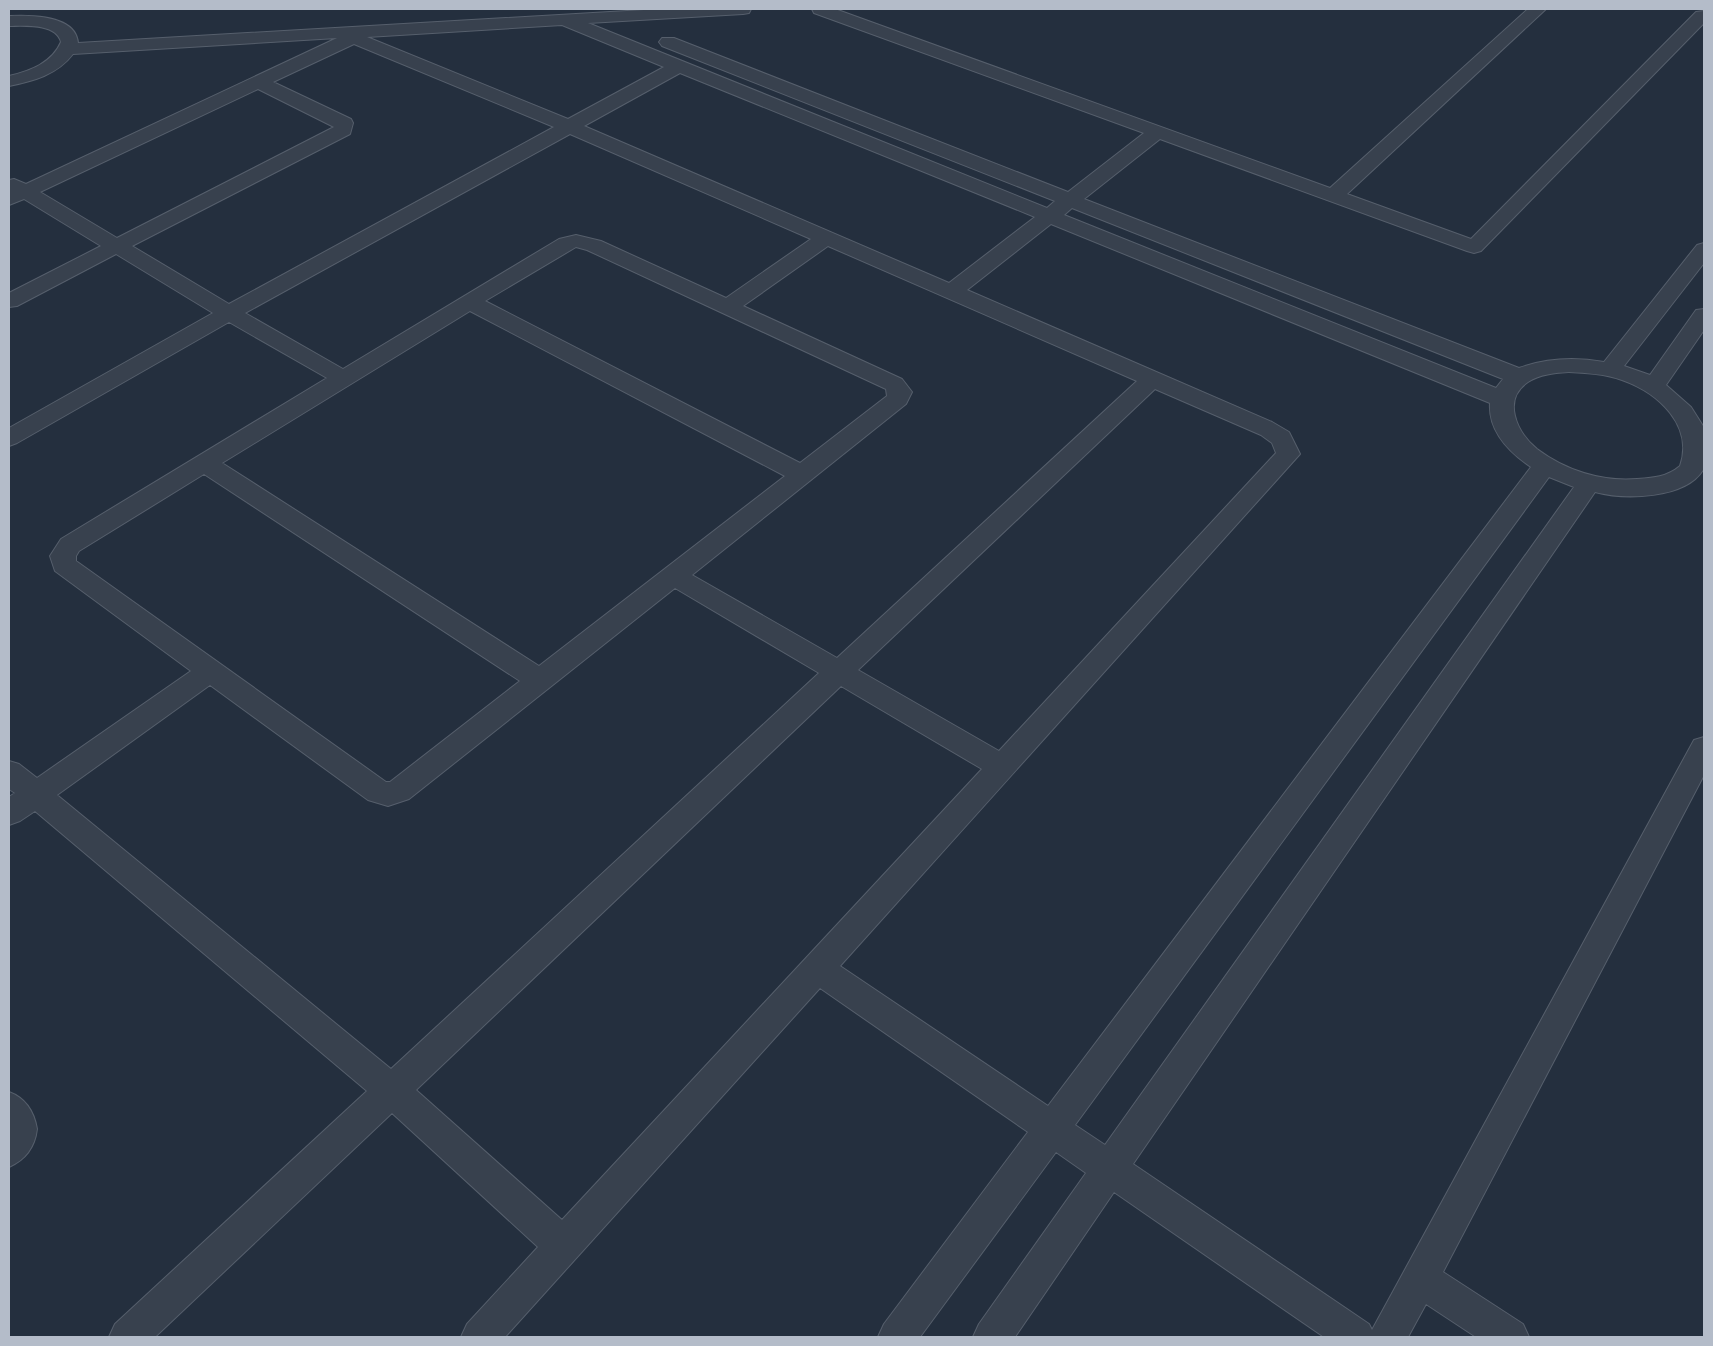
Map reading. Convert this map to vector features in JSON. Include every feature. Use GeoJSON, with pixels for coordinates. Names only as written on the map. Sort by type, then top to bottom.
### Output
{"type":"FeatureCollection","features":[{"type":"Feature","properties":{"kind":"street"},"geometry":{"type":"LineString","coordinates":[[15,191],[260,83],[363,28],[487,9]]}},
{"type":"Feature","properties":{"kind":"street"},"geometry":{"type":"LineString","coordinates":[[68,42],[743,9]]}},
{"type":"Feature","properties":{"kind":"street"},"geometry":{"type":"LineString","coordinates":[[820,9],[1474,247],[1700,14]]}},
{"type":"Feature","properties":{"kind":"street"},"geometry":{"type":"LineString","coordinates":[[1334,195],[1538,9]]}},
{"type":"Feature","properties":{"kind":"street"},"geometry":{"type":"LineString","coordinates":[[605,17],[1520,377]]}},
{"type":"Feature","properties":{"kind":"street"},"geometry":{"type":"LineString","coordinates":[[562,19],[1502,399]]}},
{"type":"Feature","properties":{"kind":"street"},"geometry":{"type":"LineString","coordinates":[[9,21],[53,25],[68,42]]}},
{"type":"Feature","properties":{"kind":"street"},"geometry":{"type":"LineString","coordinates":[[363,28],[568,126],[1153,378],[1278,434],[1286,444],[1288,454],[480,1337]]}},
{"type":"Feature","properties":{"kind":"street"},"geometry":{"type":"LineString","coordinates":[[9,82],[52,65],[68,42]]}},
{"type":"Feature","properties":{"kind":"street"},"geometry":{"type":"LineString","coordinates":[[9,438],[229,313],[679,66]]}},
{"type":"Feature","properties":{"kind":"street"},"geometry":{"type":"LineString","coordinates":[[9,301],[343,130],[344,123],[260,83]]}},
{"type":"Feature","properties":{"kind":"street"},"geometry":{"type":"LineString","coordinates":[[951,292],[1159,132]]}},
{"type":"Feature","properties":{"kind":"street"},"geometry":{"type":"LineString","coordinates":[[15,191],[117,246],[345,379]]}},
{"type":"Feature","properties":{"kind":"street"},"geometry":{"type":"LineString","coordinates":[[727,307],[825,238]]}},
{"type":"Feature","properties":{"kind":"street"},"geometry":{"type":"LineString","coordinates":[[576,241],[594,245],[894,384],[900,392],[898,400],[674,576],[399,790],[388,794],[378,792],[370,787],[212,670],[64,565],[63,556],[70,545],[472,303],[566,243],[576,241]]}},
{"type":"Feature","properties":{"kind":"street"},"geometry":{"type":"LineString","coordinates":[[1609,370],[1704,249]]}},
{"type":"Feature","properties":{"kind":"street"},"geometry":{"type":"LineString","coordinates":[[472,303],[802,475]]}},
{"type":"Feature","properties":{"kind":"street"},"geometry":{"type":"LineString","coordinates":[[1654,386],[1704,315]]}},
{"type":"Feature","properties":{"kind":"street"},"geometry":{"type":"LineString","coordinates":[[1569,365],[1609,370],[1654,386],[1688,412],[1698,426],[1704,442],[1697,475],[1658,486],[1636,488],[1589,483],[1545,465],[1527,453],[1505,426],[1500,412],[1502,399],[1512,383],[1520,377],[1542,369],[1569,365]]}},
{"type":"Feature","properties":{"kind":"street"},"geometry":{"type":"LineString","coordinates":[[128,1337],[1153,378]]}},
{"type":"Feature","properties":{"kind":"street"},"geometry":{"type":"LineString","coordinates":[[206,464],[540,680]]}},
{"type":"Feature","properties":{"kind":"street"},"geometry":{"type":"LineString","coordinates":[[897,1337],[1545,465]]}},
{"type":"Feature","properties":{"kind":"street"},"geometry":{"type":"LineString","coordinates":[[992,1337],[1111,1170],[1589,483]]}},
{"type":"Feature","properties":{"kind":"street"},"geometry":{"type":"LineString","coordinates":[[674,576],[1003,767]]}},
{"type":"Feature","properties":{"kind":"street"},"geometry":{"type":"LineString","coordinates":[[9,812],[212,670]]}},
{"type":"Feature","properties":{"kind":"street"},"geometry":{"type":"LineString","coordinates":[[1388,1337],[1696,780],[1704,748]]}},
{"type":"Feature","properties":{"kind":"street"},"geometry":{"type":"LineString","coordinates":[[9,772],[392,1091],[564,1246]]}},
{"type":"Feature","properties":{"kind":"street"},"geometry":{"type":"LineString","coordinates":[[818,969],[1356,1337]]}},
{"type":"Feature","properties":{"kind":"street"},"geometry":{"type":"LineString","coordinates":[[9,1108],[19,1121],[20,1132],[9,1150]]}},
{"type":"Feature","properties":{"kind":"street"},"geometry":{"type":"LineString","coordinates":[[1420,1279],[1510,1337]]}}]}
